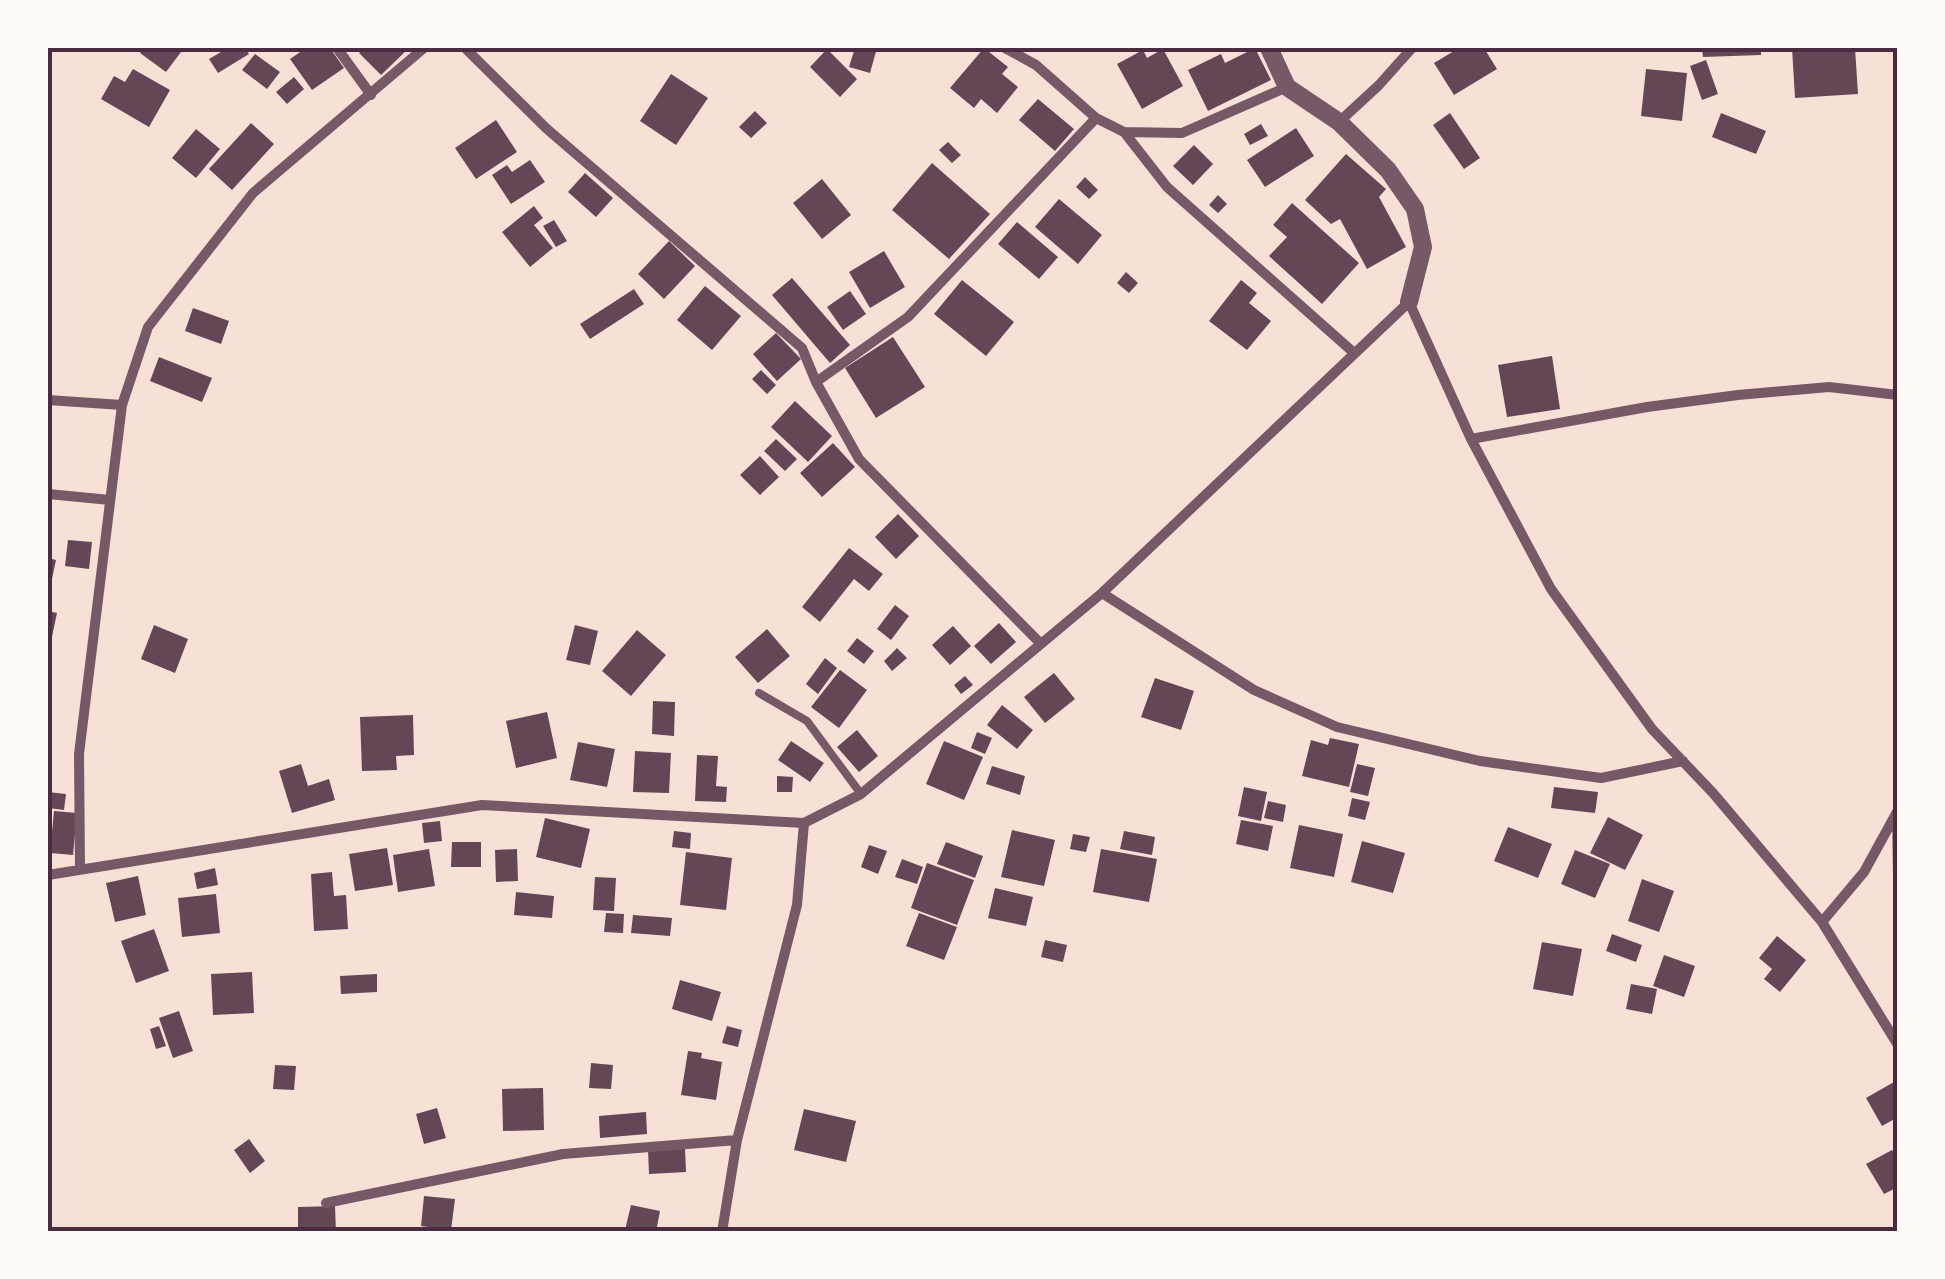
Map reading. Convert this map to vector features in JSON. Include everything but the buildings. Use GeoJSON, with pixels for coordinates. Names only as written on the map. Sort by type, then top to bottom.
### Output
{"type":"FeatureCollection","features":[{"type":"Feature","properties":{"kind":"street"},"geometry":{"type":"LineString","coordinates":[[337,48],[371,95]]}},
{"type":"Feature","properties":{"kind":"street"},"geometry":{"type":"LineString","coordinates":[[80,868],[80,754],[110,500],[122,405],[148,327],[253,193],[424,48]]}},
{"type":"Feature","properties":{"kind":"street"},"geometry":{"type":"LineString","coordinates":[[465,48],[546,129],[802,348],[816,382],[859,459],[1041,644]]}},
{"type":"Feature","properties":{"kind":"street"},"geometry":{"type":"LineString","coordinates":[[1005,48],[1036,65],[1096,118],[1124,132],[1182,133],[1287,86]]}},
{"type":"Feature","properties":{"kind":"street"},"geometry":{"type":"LineString","coordinates":[[1036,48],[1036,65]]}},
{"type":"Feature","properties":{"kind":"street"},"geometry":{"type":"LineString","coordinates":[[48,875],[482,805],[804,823],[861,794],[1102,593],[1409,302],[1423,248],[1416,209],[1388,170],[1340,122],[1287,86],[1269,48]]}},
{"type":"Feature","properties":{"kind":"street"},"geometry":{"type":"LineString","coordinates":[[1340,122],[1412,48]]}},
{"type":"Feature","properties":{"kind":"street"},"geometry":{"type":"LineString","coordinates":[[816,382],[908,317],[1096,118]]}},
{"type":"Feature","properties":{"kind":"street"},"geometry":{"type":"LineString","coordinates":[[1124,132],[1166,188],[1353,352]]}},
{"type":"Feature","properties":{"kind":"street"},"geometry":{"type":"LineString","coordinates":[[1409,302],[1472,439],[1551,589],[1652,729],[1822,922],[1898,1045]]}},
{"type":"Feature","properties":{"kind":"street"},"geometry":{"type":"LineString","coordinates":[[1472,439],[1647,407],[1738,395],[1828,387],[1898,395]]}},
{"type":"Feature","properties":{"kind":"street"},"geometry":{"type":"LineString","coordinates":[[48,400],[122,405]]}},
{"type":"Feature","properties":{"kind":"street"},"geometry":{"type":"LineString","coordinates":[[48,494],[110,500]]}},
{"type":"Feature","properties":{"kind":"street"},"geometry":{"type":"LineString","coordinates":[[1102,593],[1254,690],[1337,727],[1480,762],[1601,778],[1683,761]]}},
{"type":"Feature","properties":{"kind":"street"},"geometry":{"type":"LineString","coordinates":[[1822,922],[1864,872],[1897,810]]}},
{"type":"Feature","properties":{"kind":"street"},"geometry":{"type":"LineString","coordinates":[[1897,810],[1898,876]]}},
{"type":"Feature","properties":{"kind":"street"},"geometry":{"type":"LineString","coordinates":[[722,1232],[737,1140],[796,906],[804,823]]}},
{"type":"Feature","properties":{"kind":"street"},"geometry":{"type":"LineString","coordinates":[[326,1203],[563,1154],[737,1140]]}},
{"type":"Feature","properties":{"kind":"lane"},"geometry":{"type":"LineString","coordinates":[[759,693],[807,721],[861,794]]}}]}
